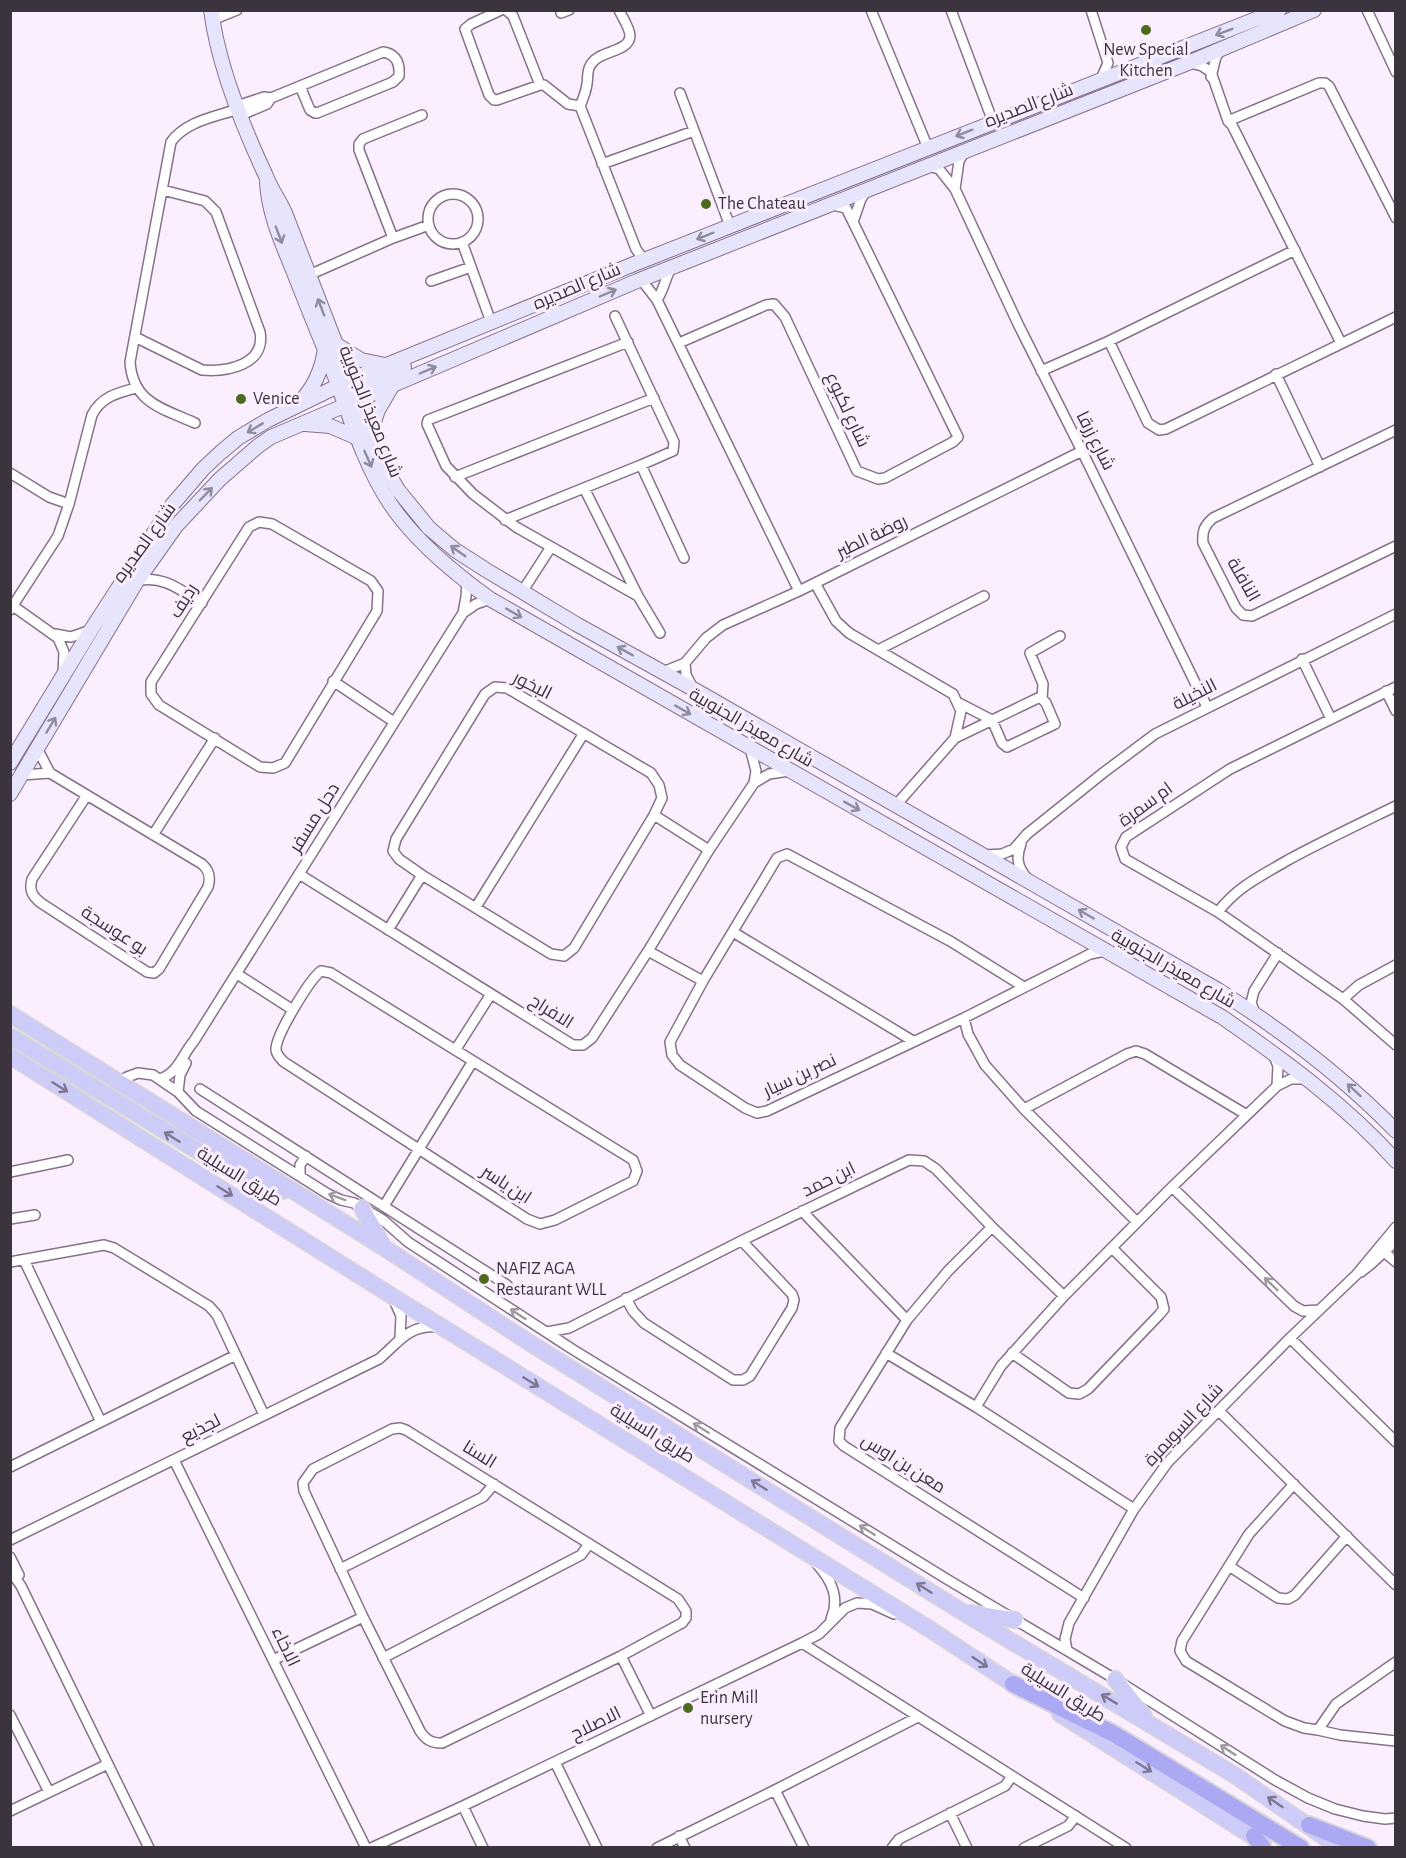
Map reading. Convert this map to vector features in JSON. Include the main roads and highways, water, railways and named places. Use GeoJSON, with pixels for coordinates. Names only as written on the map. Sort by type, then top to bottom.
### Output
{"type":"FeatureCollection","features":[{"type":"Feature","properties":{"kind":"highway"},"geometry":{"type":"LineString","coordinates":[[1013,1684],[1114,1734],[1301,1848]]}},
{"type":"Feature","properties":{"kind":"highway"},"geometry":{"type":"LineString","coordinates":[[1309,1825],[1368,1848]]}},
{"type":"Feature","properties":{"kind":"main road","name":"شارع الصديره"},"geometry":{"type":"LineString","coordinates":[[10,794],[137,581],[176,526],[220,479],[258,446],[348,393],[387,365],[638,258],[730,226],[1279,10]]}},
{"type":"Feature","properties":{"kind":"main road","name":"شارع الصديره"},"geometry":{"type":"LineString","coordinates":[[10,763],[91,630],[187,486],[238,438],[268,420],[295,407],[348,393],[392,386],[637,281],[1188,63],[1314,10]]}},
{"type":"Feature","properties":{"kind":"main road","name":"شارع معيذر الجنوبية"},"geometry":{"type":"LineString","coordinates":[[212,15],[223,65],[266,178],[285,213],[309,275],[330,347]]}},
{"type":"Feature","properties":{"kind":"main road","name":"شارع معيذر الجنوبية"},"geometry":{"type":"LineString","coordinates":[[266,178],[276,229],[330,347],[364,436],[381,489],[420,540],[467,581],[490,599],[1222,1017],[1308,1080],[1357,1122],[1395,1161]]}},
{"type":"Feature","properties":{"kind":"main road"},"geometry":{"type":"LineString","coordinates":[[282,431],[298,416],[420,360],[435,345]]}},
{"type":"Feature","properties":{"kind":"main road"},"geometry":{"type":"LineString","coordinates":[[295,407],[314,384],[330,347],[361,360],[387,365]]}},
{"type":"Feature","properties":{"kind":"main road"},"geometry":{"type":"LineString","coordinates":[[297,424],[319,424],[364,436],[392,386]]}},
{"type":"Feature","properties":{"kind":"main road","name":"شارع معيذر الجنوبية"},"geometry":{"type":"LineString","coordinates":[[364,436],[398,490],[429,528],[455,549],[522,592],[1230,997],[1282,1032],[1344,1081],[1395,1131]]}},
{"type":"Feature","properties":{"kind":"main road"},"geometry":{"type":"LineString","coordinates":[[10,1003],[58,1044]]}},
{"type":"Feature","properties":{"kind":"main road","name":"طريق السيلية"},"geometry":{"type":"LineString","coordinates":[[10,1014],[961,1611],[1236,1776],[1340,1848]]}},
{"type":"Feature","properties":{"kind":"main road"},"geometry":{"type":"LineString","coordinates":[[10,1036],[214,1161],[255,1182],[301,1196]]}},
{"type":"Feature","properties":{"kind":"main road","name":"طريق السيلية"},"geometry":{"type":"LineString","coordinates":[[10,1056],[392,1296],[807,1552],[1270,1848]]}},
{"type":"Feature","properties":{"kind":"main road"},"geometry":{"type":"LineString","coordinates":[[362,1208],[383,1247]]}},
{"type":"Feature","properties":{"kind":"main road"},"geometry":{"type":"LineString","coordinates":[[961,1611],[1015,1620]]}},
{"type":"Feature","properties":{"kind":"main road"},"geometry":{"type":"LineString","coordinates":[[1115,1679],[1149,1723]]}},
{"type":"Feature","properties":{"kind":"place","name":"New Special Kitchen"},"geometry":{"type":"Point","coordinates":[1146,30]}},
{"type":"Feature","properties":{"kind":"place","name":"The Chateau"},"geometry":{"type":"Point","coordinates":[706,204]}},
{"type":"Feature","properties":{"kind":"place","name":"Venice"},"geometry":{"type":"Point","coordinates":[241,399]}},
{"type":"Feature","properties":{"kind":"place","name":"NAFIZ AGA Restaurant WLL"},"geometry":{"type":"Point","coordinates":[484,1279]}},
{"type":"Feature","properties":{"kind":"place","name":"Erin Mill nursery"},"geometry":{"type":"Point","coordinates":[688,1708]}}]}
